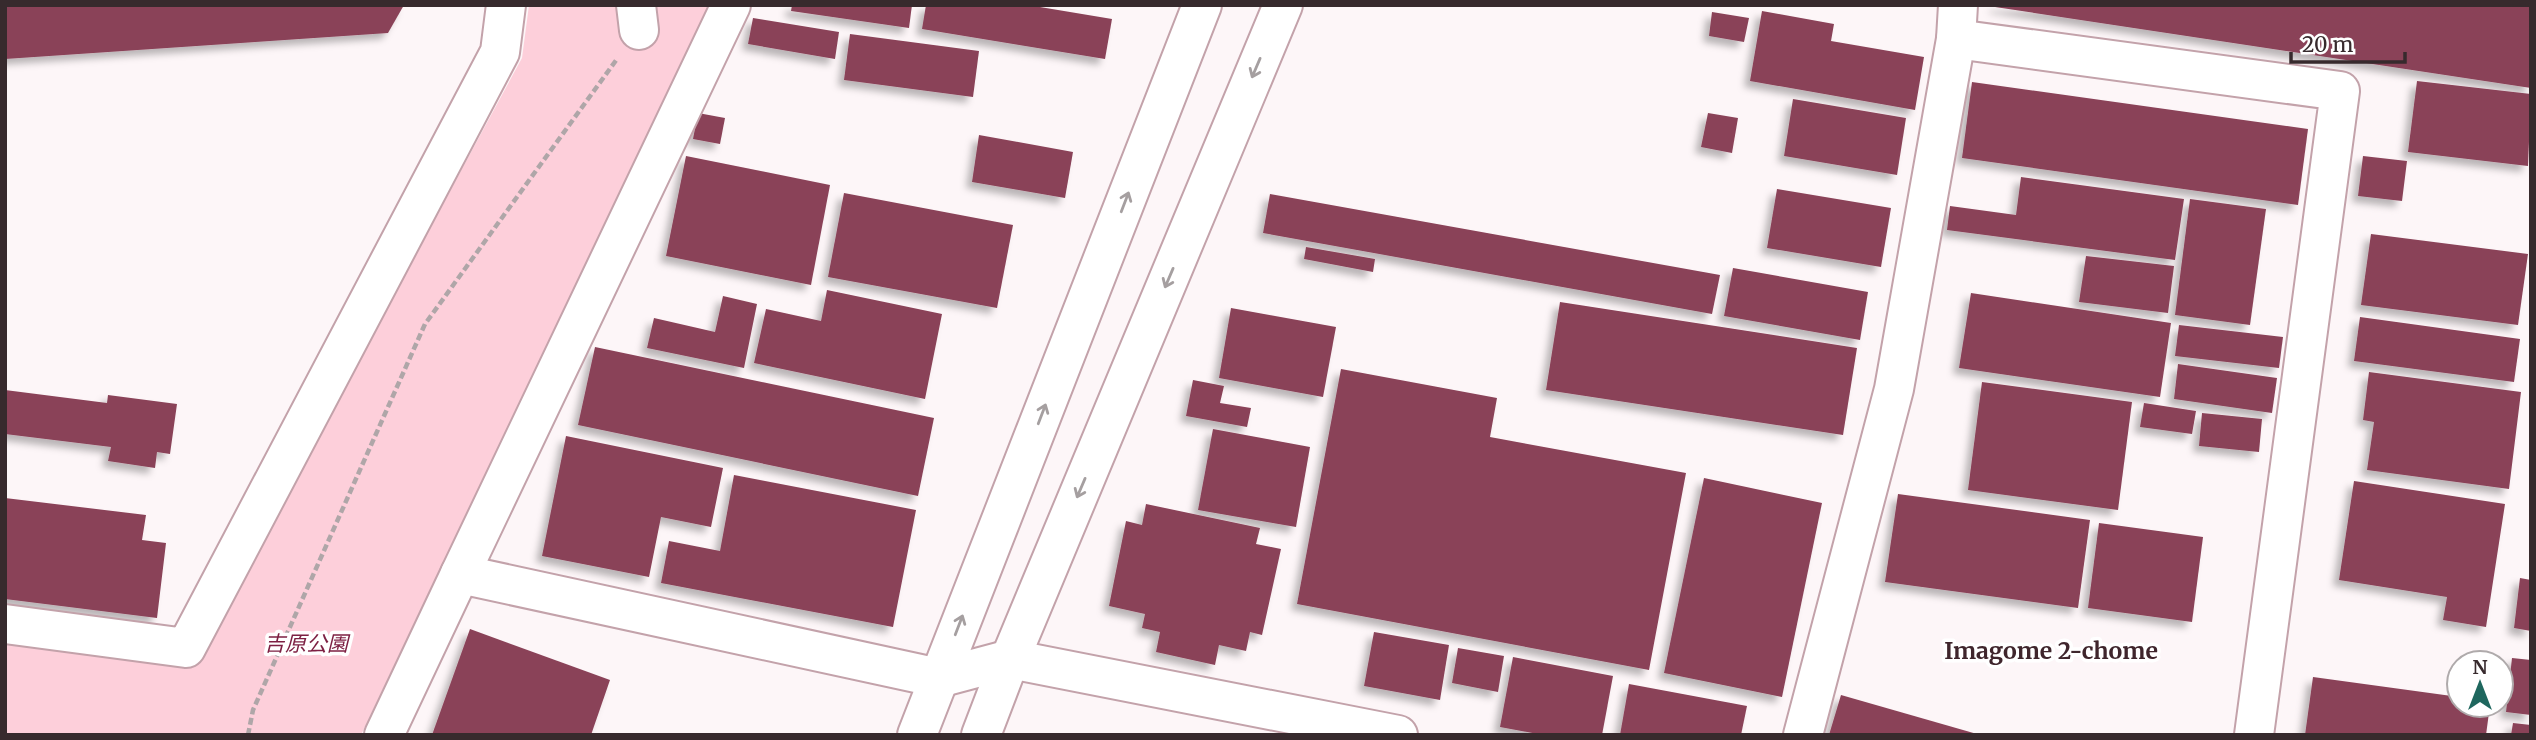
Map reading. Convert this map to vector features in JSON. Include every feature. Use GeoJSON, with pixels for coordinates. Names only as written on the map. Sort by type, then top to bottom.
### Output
{"type":"FeatureCollection","features":[{"type":"Feature","properties":{"kind":"street"},"geometry":{"type":"LineString","coordinates":[[5,625],[186,648],[499,52],[506,5]]}},
{"type":"Feature","properties":{"kind":"street"},"geometry":{"type":"LineString","coordinates":[[384,735],[730,5]]}},
{"type":"Feature","properties":{"kind":"street"},"geometry":{"type":"LineString","coordinates":[[917,735],[1202,5]]}},
{"type":"Feature","properties":{"kind":"street"},"geometry":{"type":"LineString","coordinates":[[981,735],[1010,659],[1283,5]]}},
{"type":"Feature","properties":{"kind":"street"},"geometry":{"type":"LineString","coordinates":[[1804,735],[1894,389],[1957,22],[2340,91],[2254,735]]}},
{"type":"Feature","properties":{"kind":"street"},"geometry":{"type":"LineString","coordinates":[[460,574],[939,678],[1010,659],[1398,735]]}},
{"type":"Feature","properties":{"kind":"path"},"geometry":{"type":"LineString","coordinates":[[248,735],[253,709],[425,324],[638,18]]}},
{"type":"Feature","properties":{"kind":"green space","name":"吉原公園"},"geometry":{"type":"Polygon","coordinates":[[[529,5],[709,5],[361,735],[5,735],[5,638],[195,661],[522,58],[529,5]]]}},
{"type":"Feature","properties":{"kind":"building"},"geometry":{"type":"Polygon","coordinates":[[[5,5],[404,5],[388,33],[5,59],[5,5]]]}},
{"type":"Feature","properties":{"kind":"building"},"geometry":{"type":"Polygon","coordinates":[[[792,5],[912,5],[909,28],[791,11],[792,5]]]}},
{"type":"Feature","properties":{"kind":"building"},"geometry":{"type":"Polygon","coordinates":[[[926,5],[1028,5],[1112,19],[1105,59],[922,29],[926,5]]]}},
{"type":"Feature","properties":{"kind":"building"},"geometry":{"type":"Polygon","coordinates":[[[2531,5],[2531,88],[1995,7],[2531,5]]]}},
{"type":"Feature","properties":{"kind":"building"},"geometry":{"type":"Polygon","coordinates":[[[1762,11],[1834,24],[1831,41],[1924,57],[1915,110],[1750,81],[1762,11]]]}},
{"type":"Feature","properties":{"kind":"building"},"geometry":{"type":"Polygon","coordinates":[[[1712,12],[1749,18],[1744,42],[1709,36],[1712,12]]]}},
{"type":"Feature","properties":{"kind":"building"},"geometry":{"type":"Polygon","coordinates":[[[753,18],[839,32],[835,59],[748,44],[753,18]]]}},
{"type":"Feature","properties":{"kind":"building"},"geometry":{"type":"Polygon","coordinates":[[[850,34],[979,51],[973,97],[844,80],[850,34]]]}},
{"type":"Feature","properties":{"kind":"building"},"geometry":{"type":"Polygon","coordinates":[[[2417,81],[2531,94],[2528,166],[2408,152],[2417,81]]]}},
{"type":"Feature","properties":{"kind":"building"},"geometry":{"type":"Polygon","coordinates":[[[1972,82],[2308,129],[2298,205],[1962,158],[1972,82]]]}},
{"type":"Feature","properties":{"kind":"building"},"geometry":{"type":"Polygon","coordinates":[[[1793,99],[1906,118],[1897,175],[1784,156],[1793,99]]]}},
{"type":"Feature","properties":{"kind":"building"},"geometry":{"type":"Polygon","coordinates":[[[698,113],[725,118],[720,144],[693,139],[698,113]]]}},
{"type":"Feature","properties":{"kind":"building"},"geometry":{"type":"Polygon","coordinates":[[[1708,113],[1738,118],[1732,153],[1701,147],[1708,113]]]}},
{"type":"Feature","properties":{"kind":"building"},"geometry":{"type":"Polygon","coordinates":[[[979,135],[1073,152],[1065,198],[972,182],[979,135]]]}},
{"type":"Feature","properties":{"kind":"building"},"geometry":{"type":"Polygon","coordinates":[[[686,156],[830,185],[811,285],[666,256],[686,156]]]}},
{"type":"Feature","properties":{"kind":"building"},"geometry":{"type":"Polygon","coordinates":[[[2363,156],[2407,161],[2402,201],[2358,196],[2363,156]]]}},
{"type":"Feature","properties":{"kind":"building"},"geometry":{"type":"Polygon","coordinates":[[[2021,177],[2184,199],[2175,260],[1947,230],[1950,206],[2016,215],[2021,177]]]}},
{"type":"Feature","properties":{"kind":"building"},"geometry":{"type":"Polygon","coordinates":[[[1777,189],[1891,208],[1881,267],[1767,248],[1777,189]]]}},
{"type":"Feature","properties":{"kind":"building"},"geometry":{"type":"Polygon","coordinates":[[[844,193],[1013,225],[997,308],[828,277],[844,193]]]}},
{"type":"Feature","properties":{"kind":"building"},"geometry":{"type":"Polygon","coordinates":[[[1270,194],[1720,275],[1712,314],[1263,233],[1270,194]]]}},
{"type":"Feature","properties":{"kind":"building"},"geometry":{"type":"Polygon","coordinates":[[[2190,199],[2266,209],[2250,325],[2175,315],[2190,199]]]}},
{"type":"Feature","properties":{"kind":"building"},"geometry":{"type":"Polygon","coordinates":[[[2371,234],[2528,254],[2518,325],[2361,305],[2371,234]]]}},
{"type":"Feature","properties":{"kind":"building"},"geometry":{"type":"Polygon","coordinates":[[[1306,247],[1375,259],[1373,272],[1304,259],[1306,247]]]}},
{"type":"Feature","properties":{"kind":"building"},"geometry":{"type":"Polygon","coordinates":[[[2086,256],[2174,266],[2168,313],[2079,302],[2086,256]]]}},
{"type":"Feature","properties":{"kind":"building"},"geometry":{"type":"Polygon","coordinates":[[[1733,268],[1868,292],[1860,340],[1724,316],[1733,268]]]}},
{"type":"Feature","properties":{"kind":"building"},"geometry":{"type":"Polygon","coordinates":[[[827,290],[942,314],[925,399],[754,363],[766,309],[821,321],[827,290]]]}},
{"type":"Feature","properties":{"kind":"building"},"geometry":{"type":"Polygon","coordinates":[[[1971,293],[2171,323],[2160,397],[1959,368],[1971,293]]]}},
{"type":"Feature","properties":{"kind":"building"},"geometry":{"type":"Polygon","coordinates":[[[723,296],[757,304],[744,368],[647,348],[654,318],[715,332],[723,296]]]}},
{"type":"Feature","properties":{"kind":"building"},"geometry":{"type":"Polygon","coordinates":[[[1560,302],[1857,348],[1843,435],[1546,390],[1560,302]]]}},
{"type":"Feature","properties":{"kind":"building"},"geometry":{"type":"Polygon","coordinates":[[[1231,308],[1336,327],[1323,397],[1219,378],[1231,308]]]}},
{"type":"Feature","properties":{"kind":"building"},"geometry":{"type":"Polygon","coordinates":[[[2360,317],[2520,339],[2514,382],[2354,361],[2360,317]]]}},
{"type":"Feature","properties":{"kind":"building"},"geometry":{"type":"Polygon","coordinates":[[[2179,325],[2283,337],[2279,368],[2175,356],[2179,325]]]}},
{"type":"Feature","properties":{"kind":"building"},"geometry":{"type":"Polygon","coordinates":[[[595,347],[934,418],[918,496],[578,425],[595,347]]]}},
{"type":"Feature","properties":{"kind":"building"},"geometry":{"type":"Polygon","coordinates":[[[2178,364],[2277,378],[2272,413],[2174,399],[2178,364]]]}},
{"type":"Feature","properties":{"kind":"building"},"geometry":{"type":"Polygon","coordinates":[[[1341,369],[1497,398],[1490,437],[1686,473],[1649,670],[1297,604],[1341,369]]]}},
{"type":"Feature","properties":{"kind":"building"},"geometry":{"type":"Polygon","coordinates":[[[2369,372],[2521,392],[2509,489],[2367,470],[2374,422],[2363,420],[2369,372]]]}},
{"type":"Feature","properties":{"kind":"building"},"geometry":{"type":"Polygon","coordinates":[[[1193,380],[1224,386],[1220,403],[1251,408],[1247,427],[1186,416],[1193,380]]]}},
{"type":"Feature","properties":{"kind":"building"},"geometry":{"type":"Polygon","coordinates":[[[1982,382],[2132,402],[2118,510],[1968,490],[1982,382]]]}},
{"type":"Feature","properties":{"kind":"building"},"geometry":{"type":"Polygon","coordinates":[[[5,390],[107,403],[108,395],[177,404],[170,454],[157,452],[155,468],[108,461],[111,447],[5,434],[5,390]]]}},
{"type":"Feature","properties":{"kind":"building"},"geometry":{"type":"Polygon","coordinates":[[[2144,403],[2196,411],[2192,434],[2140,427],[2144,403]]]}},
{"type":"Feature","properties":{"kind":"building"},"geometry":{"type":"Polygon","coordinates":[[[2202,413],[2262,419],[2259,452],[2199,446],[2202,413]]]}},
{"type":"Feature","properties":{"kind":"building"},"geometry":{"type":"Polygon","coordinates":[[[1213,429],[1310,447],[1296,527],[1198,510],[1213,429]]]}},
{"type":"Feature","properties":{"kind":"building"},"geometry":{"type":"Polygon","coordinates":[[[566,436],[723,468],[711,527],[661,517],[649,577],[542,556],[566,436]]]}},
{"type":"Feature","properties":{"kind":"building"},"geometry":{"type":"Polygon","coordinates":[[[734,475],[916,510],[893,627],[661,583],[669,541],[720,551],[734,475]]]}},
{"type":"Feature","properties":{"kind":"building"},"geometry":{"type":"Polygon","coordinates":[[[1704,478],[1822,503],[1782,697],[1664,673],[1704,478]]]}},
{"type":"Feature","properties":{"kind":"building"},"geometry":{"type":"Polygon","coordinates":[[[2354,481],[2505,504],[2486,627],[2443,620],[2447,597],[2339,580],[2354,481]]]}},
{"type":"Feature","properties":{"kind":"building"},"geometry":{"type":"Polygon","coordinates":[[[1898,494],[2090,520],[2078,608],[1885,582],[1898,494]]]}},
{"type":"Feature","properties":{"kind":"building"},"geometry":{"type":"Polygon","coordinates":[[[5,498],[146,515],[142,540],[166,543],[157,618],[5,599],[5,498]]]}},
{"type":"Feature","properties":{"kind":"building"},"geometry":{"type":"Polygon","coordinates":[[[1146,504],[1260,528],[1256,544],[1281,549],[1262,635],[1250,632],[1246,651],[1219,645],[1215,665],[1156,652],[1160,632],[1142,628],[1145,614],[1109,606],[1126,521],[1142,525],[1146,504]]]}},
{"type":"Feature","properties":{"kind":"building"},"geometry":{"type":"Polygon","coordinates":[[[2099,523],[2203,537],[2192,622],[2088,608],[2099,523]]]}},
{"type":"Feature","properties":{"kind":"building"},"geometry":{"type":"Polygon","coordinates":[[[2520,578],[2531,580],[2531,631],[2514,628],[2520,578]]]}},
{"type":"Feature","properties":{"kind":"building"},"geometry":{"type":"Polygon","coordinates":[[[470,629],[610,680],[591,735],[432,735],[470,629]]]}},
{"type":"Feature","properties":{"kind":"building"},"geometry":{"type":"Polygon","coordinates":[[[1374,632],[1449,645],[1440,700],[1364,686],[1374,632]]]}},
{"type":"Feature","properties":{"kind":"building"},"geometry":{"type":"Polygon","coordinates":[[[1458,648],[1504,656],[1498,692],[1452,683],[1458,648]]]}},
{"type":"Feature","properties":{"kind":"building"},"geometry":{"type":"Polygon","coordinates":[[[1513,657],[1613,676],[1602,735],[1543,735],[1500,727],[1513,657]]]}},
{"type":"Feature","properties":{"kind":"building"},"geometry":{"type":"Polygon","coordinates":[[[2515,658],[2531,660],[2531,715],[2515,713],[2515,658]]]}},
{"type":"Feature","properties":{"kind":"building"},"geometry":{"type":"Polygon","coordinates":[[[2313,677],[2445,695],[2445,719],[2488,719],[2486,735],[2305,735],[2313,677]]]}},
{"type":"Feature","properties":{"kind":"building"},"geometry":{"type":"Polygon","coordinates":[[[1629,684],[1747,706],[1741,735],[1620,735],[1629,684]]]}},
{"type":"Feature","properties":{"kind":"building"},"geometry":{"type":"Polygon","coordinates":[[[1841,695],[1977,734],[1977,735],[1829,735],[1841,695]]]}},
{"type":"Feature","properties":{"kind":"building"},"geometry":{"type":"Polygon","coordinates":[[[2513,723],[2531,725],[2531,735],[2511,735],[2513,723]]]}},
{"type":"Feature","properties":{"kind":"district","name":"Imagome 2-chome"},"geometry":{"type":"Point","coordinates":[2051,650]}}]}
